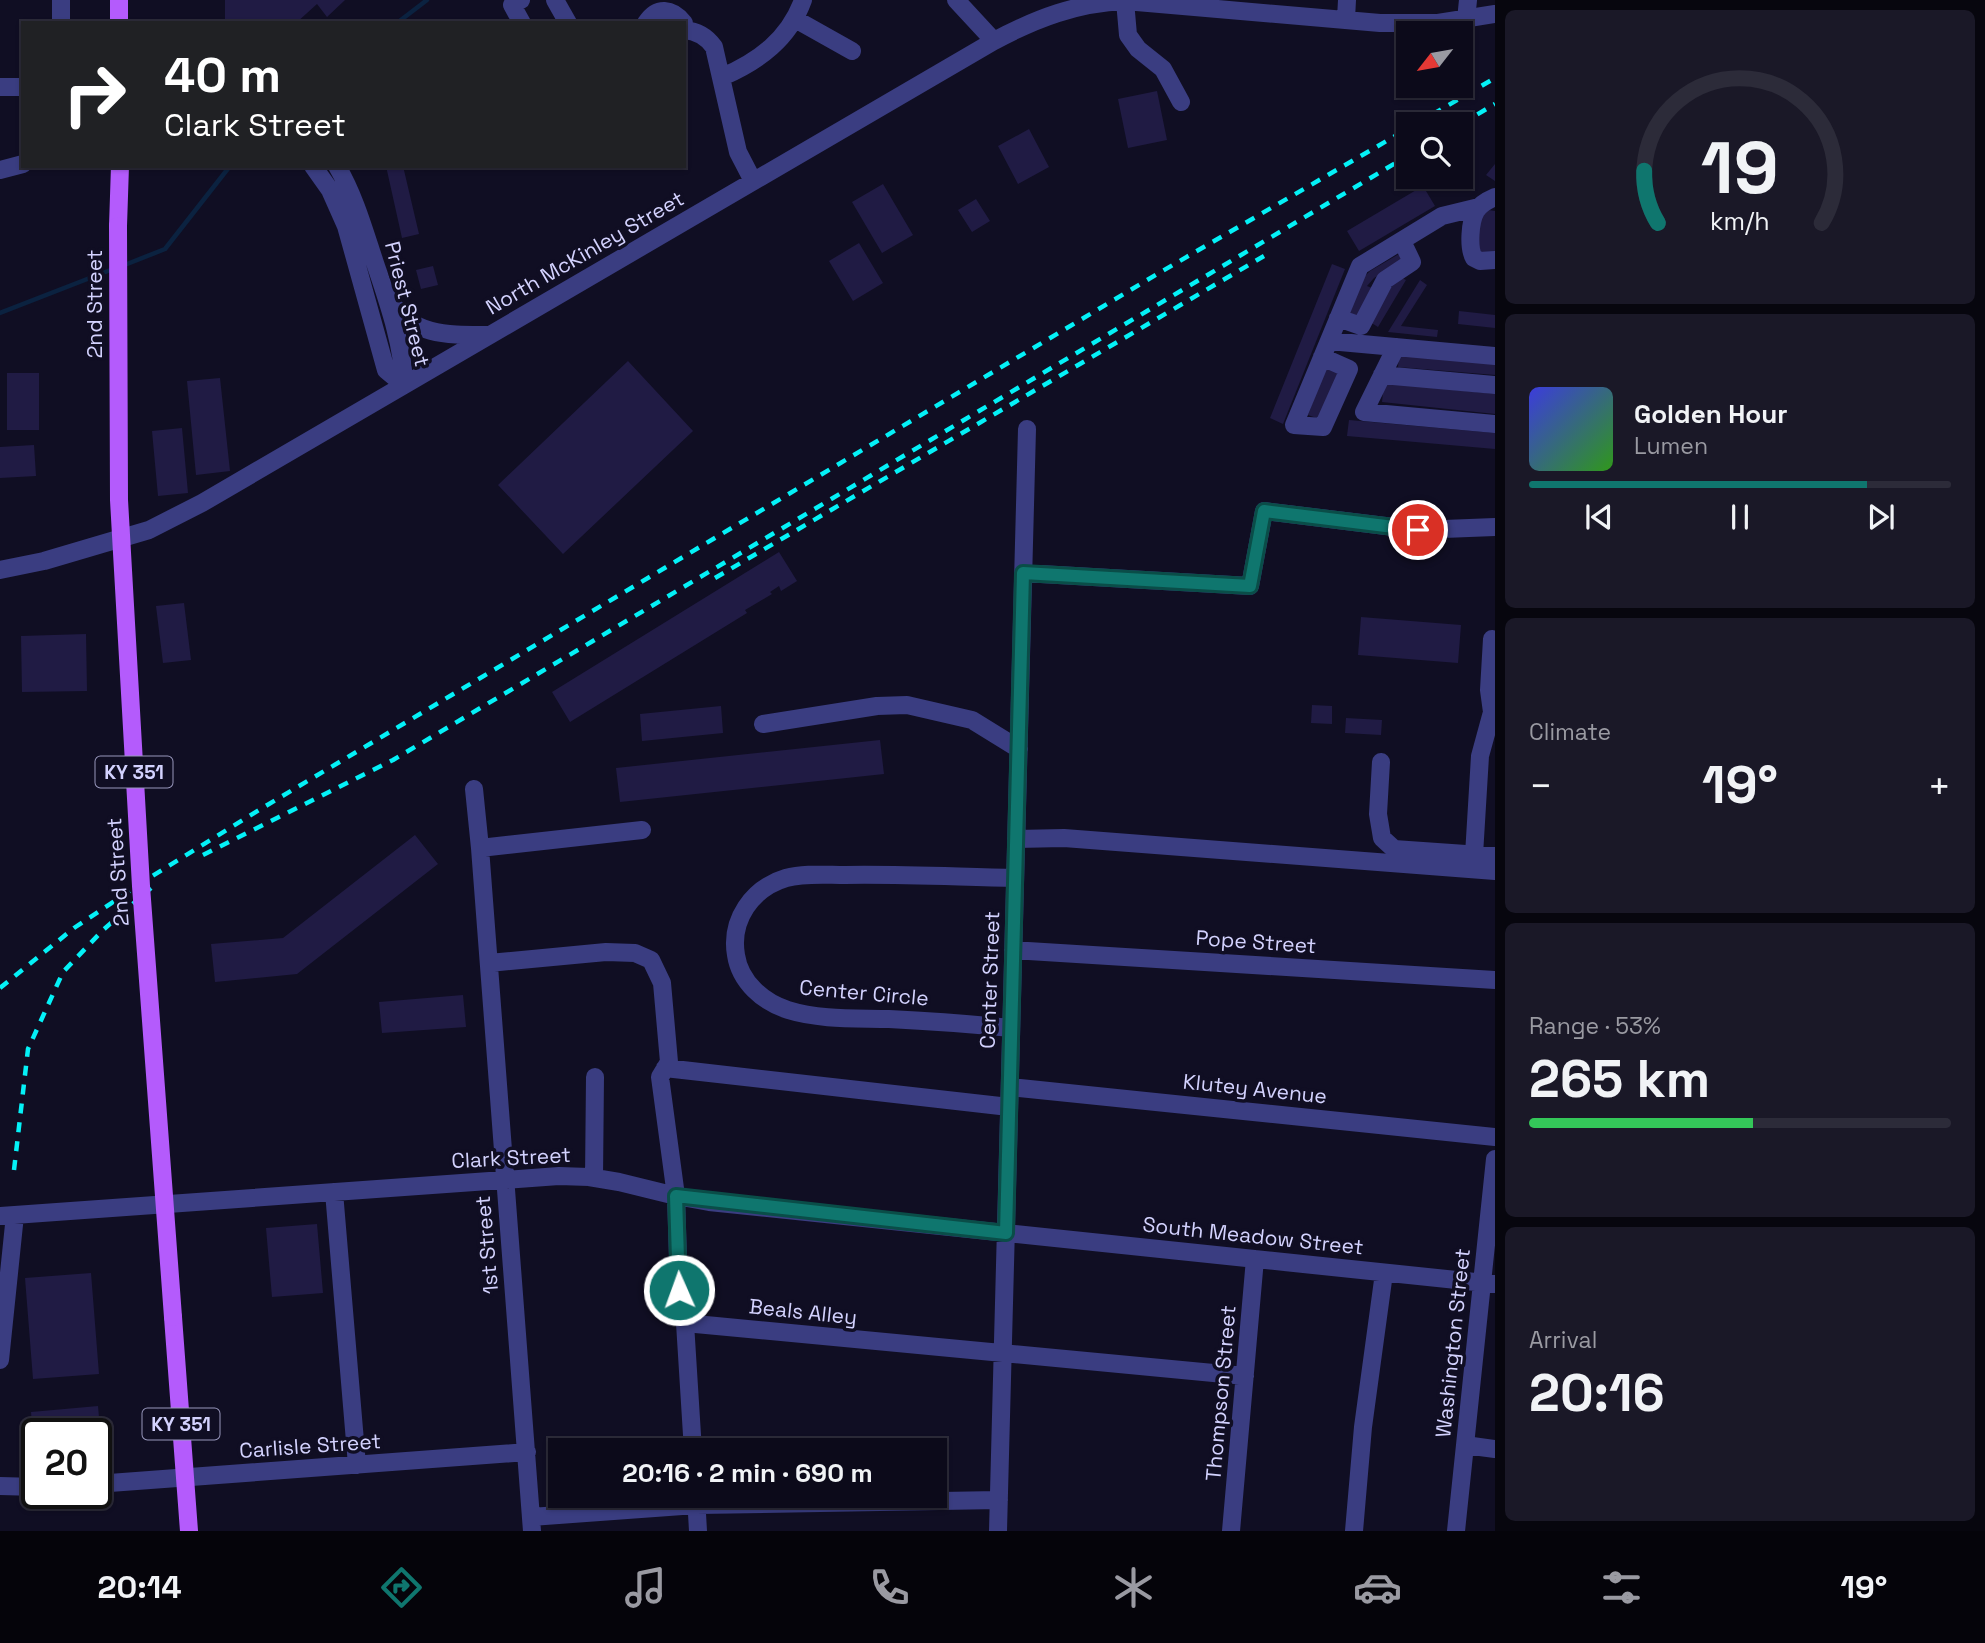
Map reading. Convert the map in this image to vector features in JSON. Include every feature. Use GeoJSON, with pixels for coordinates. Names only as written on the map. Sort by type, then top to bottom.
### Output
{"type":"FeatureCollection","features":[{"type":"Feature","properties":{"kind":"main road"},"geometry":{"type":"LineString","coordinates":[[119,0],[119,21]]}},
{"type":"Feature","properties":{"kind":"main road","name":"2nd Street"},"geometry":{"type":"LineString","coordinates":[[120,168],[118,500],[141,887],[189,1531]]}},
{"type":"Feature","properties":{"kind":"street"},"geometry":{"type":"LineString","coordinates":[[61,0],[61,21]]}},
{"type":"Feature","properties":{"kind":"street"},"geometry":{"type":"LineString","coordinates":[[521,0],[512,5],[521,21]]}},
{"type":"Feature","properties":{"kind":"street"},"geometry":{"type":"LineString","coordinates":[[555,0],[567,21]]}},
{"type":"Feature","properties":{"kind":"street"},"geometry":{"type":"LineString","coordinates":[[722,77],[746,66],[775,45],[794,19],[803,0]]}},
{"type":"Feature","properties":{"kind":"street"},"geometry":{"type":"LineString","coordinates":[[956,0],[994,41]]}},
{"type":"Feature","properties":{"kind":"street"},"geometry":{"type":"LineString","coordinates":[[1346,19],[1347,0]]}},
{"type":"Feature","properties":{"kind":"street"},"geometry":{"type":"LineString","coordinates":[[1466,20],[1468,0]]}},
{"type":"Feature","properties":{"kind":"street"},"geometry":{"type":"LineString","coordinates":[[1125,1],[1128,35],[1138,49],[1163,69],[1181,102]]}},
{"type":"Feature","properties":{"kind":"street","name":"North McKinley Street"},"geometry":{"type":"LineString","coordinates":[[0,570],[44,561],[149,530],[244,480],[994,41],[1044,8],[1125,1],[1229,4],[1346,19],[1419,24],[1466,20],[1495,14]]}},
{"type":"Feature","properties":{"kind":"street"},"geometry":{"type":"LineString","coordinates":[[648,21],[655,12],[663,10],[678,15],[682,21]]}},
{"type":"Feature","properties":{"kind":"street"},"geometry":{"type":"LineString","coordinates":[[794,19],[852,51]]}},
{"type":"Feature","properties":{"kind":"street"},"geometry":{"type":"LineString","coordinates":[[686,28],[709,39],[714,47],[738,152],[753,181]]}},
{"type":"Feature","properties":{"kind":"street"},"geometry":{"type":"LineString","coordinates":[[0,87],[21,87]]}},
{"type":"Feature","properties":{"kind":"street"},"geometry":{"type":"LineString","coordinates":[[0,170],[21,165]]}},
{"type":"Feature","properties":{"kind":"street","name":"Priest Street"},"geometry":{"type":"LineString","coordinates":[[314,168],[330,190],[346,226],[386,370],[404,385]]}},
{"type":"Feature","properties":{"kind":"street","name":"Priest Street"},"geometry":{"type":"LineString","coordinates":[[338,168],[356,204],[384,289],[404,363],[404,385]]}},
{"type":"Feature","properties":{"kind":"street"},"geometry":{"type":"LineString","coordinates":[[1495,197],[1479,207],[1442,216],[1360,266],[1325,349],[1396,347],[1495,356]]}},
{"type":"Feature","properties":{"kind":"street"},"geometry":{"type":"LineString","coordinates":[[1479,207],[1474,214],[1471,254],[1480,261],[1495,260]]}},
{"type":"Feature","properties":{"kind":"street"},"geometry":{"type":"LineString","coordinates":[[1338,318],[1361,326],[1385,280],[1412,262],[1402,241]]}},
{"type":"Feature","properties":{"kind":"street"},"geometry":{"type":"LineString","coordinates":[[384,289],[402,317],[414,326],[439,334],[489,335]]}},
{"type":"Feature","properties":{"kind":"street"},"geometry":{"type":"LineString","coordinates":[[1396,347],[1364,412],[1495,424]]}},
{"type":"Feature","properties":{"kind":"street"},"geometry":{"type":"LineString","coordinates":[[1382,375],[1495,385]]}},
{"type":"Feature","properties":{"kind":"street","name":"Center Street"},"geometry":{"type":"LineString","coordinates":[[998,1531],[1027,429]]}},
{"type":"Feature","properties":{"kind":"street"},"geometry":{"type":"LineString","coordinates":[[1023,573],[1250,586],[1264,511],[1418,530],[1495,527]]}},
{"type":"Feature","properties":{"kind":"street"},"geometry":{"type":"LineString","coordinates":[[1474,855],[1480,756],[1493,712],[1489,690],[1492,639]]}},
{"type":"Feature","properties":{"kind":"street"},"geometry":{"type":"LineString","coordinates":[[763,724],[877,706],[907,705],[972,720],[1019,749]]}},
{"type":"Feature","properties":{"kind":"street"},"geometry":{"type":"LineString","coordinates":[[1381,762],[1378,814],[1382,838],[1394,849],[1495,856]]}},
{"type":"Feature","properties":{"kind":"street","name":"1st Street"},"geometry":{"type":"LineString","coordinates":[[474,789],[532,1524]]}},
{"type":"Feature","properties":{"kind":"street"},"geometry":{"type":"LineString","coordinates":[[480,848],[642,830]]}},
{"type":"Feature","properties":{"kind":"street"},"geometry":{"type":"LineString","coordinates":[[1016,839],[1064,838],[1495,871]]}},
{"type":"Feature","properties":{"kind":"street","name":"Center Circle"},"geometry":{"type":"LineString","coordinates":[[1011,1028],[934,1021],[835,1017],[788,1010],[753,989],[738,967],[735,940],[736,925],[751,900],[761,890],[787,878],[867,874],[1015,878]]}},
{"type":"Feature","properties":{"kind":"street","name":"Pope Street"},"geometry":{"type":"LineString","coordinates":[[1013,950],[1495,980]]}},
{"type":"Feature","properties":{"kind":"street"},"geometry":{"type":"LineString","coordinates":[[489,964],[606,952],[635,953],[651,960],[662,983],[669,1062],[660,1077],[676,1196],[679,1290],[685,1323],[692,1438]]}},
{"type":"Feature","properties":{"kind":"street"},"geometry":{"type":"LineString","coordinates":[[665,1068],[1009,1107]]}},
{"type":"Feature","properties":{"kind":"street"},"geometry":{"type":"LineString","coordinates":[[594,1178],[595,1077]]}},
{"type":"Feature","properties":{"kind":"street","name":"Klutey Avenue"},"geometry":{"type":"LineString","coordinates":[[1010,1087],[1495,1137]]}},
{"type":"Feature","properties":{"kind":"street","name":"Washington Street"},"geometry":{"type":"LineString","coordinates":[[1456,1531],[1465,1445],[1489,1283],[1495,1159]]}},
{"type":"Feature","properties":{"kind":"street","name":"Clark Street"},"geometry":{"type":"LineString","coordinates":[[7,1216],[559,1176],[619,1182],[676,1196],[1006,1233]]}},
{"type":"Feature","properties":{"kind":"street"},"geometry":{"type":"LineString","coordinates":[[334,1192],[357,1465]]}},
{"type":"Feature","properties":{"kind":"street"},"geometry":{"type":"LineString","coordinates":[[0,1360],[7,1216]]}},
{"type":"Feature","properties":{"kind":"street","name":"South Meadow Street"},"geometry":{"type":"LineString","coordinates":[[1006,1233],[1489,1283]]}},
{"type":"Feature","properties":{"kind":"street","name":"Thompson Street"},"geometry":{"type":"LineString","coordinates":[[1231,1531],[1255,1259]]}},
{"type":"Feature","properties":{"kind":"street"},"geometry":{"type":"LineString","coordinates":[[1354,1531],[1363,1427],[1384,1273]]}},
{"type":"Feature","properties":{"kind":"street","name":"Beals Alley"},"geometry":{"type":"LineString","coordinates":[[685,1323],[1245,1376]]}},
{"type":"Feature","properties":{"kind":"street"},"geometry":{"type":"LineString","coordinates":[[1465,1445],[1495,1449]]}},
{"type":"Feature","properties":{"kind":"street","name":"Carlisle Street"},"geometry":{"type":"LineString","coordinates":[[112,1483],[527,1452]]}},
{"type":"Feature","properties":{"kind":"street"},"geometry":{"type":"LineString","coordinates":[[0,1486],[21,1487]]}},
{"type":"Feature","properties":{"kind":"street"},"geometry":{"type":"LineString","coordinates":[[947,1500],[999,1500]]}},
{"type":"Feature","properties":{"kind":"street"},"geometry":{"type":"LineString","coordinates":[[532,1524],[646,1508]]}},
{"type":"Feature","properties":{"kind":"street"},"geometry":{"type":"LineString","coordinates":[[696,1508],[698,1531]]}},
{"type":"Feature","properties":{"kind":"building"},"geometry":{"type":"Polygon","coordinates":[[[225,0],[345,0],[327,17],[317,4],[298,21],[225,21],[225,0]]]}},
{"type":"Feature","properties":{"kind":"building"},"geometry":{"type":"Polygon","coordinates":[[[1157,91],[1167,140],[1128,148],[1118,99],[1157,91]]]}},
{"type":"Feature","properties":{"kind":"building"},"geometry":{"type":"Polygon","coordinates":[[[1029,129],[1049,167],[1018,184],[998,146],[1029,129]]]}},
{"type":"Feature","properties":{"kind":"building"},"geometry":{"type":"Polygon","coordinates":[[[1495,164],[1495,181],[1486,175],[1495,164]]]}},
{"type":"Feature","properties":{"kind":"building"},"geometry":{"type":"Polygon","coordinates":[[[386,168],[403,168],[419,234],[402,238],[386,168]]]}},
{"type":"Feature","properties":{"kind":"building"},"geometry":{"type":"Polygon","coordinates":[[[883,184],[913,235],[882,253],[852,202],[883,184]]]}},
{"type":"Feature","properties":{"kind":"building"},"geometry":{"type":"Polygon","coordinates":[[[1418,189],[1425,189],[1435,206],[1359,251],[1347,231],[1418,189]]]}},
{"type":"Feature","properties":{"kind":"building"},"geometry":{"type":"Polygon","coordinates":[[[976,199],[990,221],[972,232],[958,210],[976,199]]]}},
{"type":"Feature","properties":{"kind":"building"},"geometry":{"type":"Polygon","coordinates":[[[1481,209],[1495,211],[1495,255],[1476,253],[1481,209]]]}},
{"type":"Feature","properties":{"kind":"building"},"geometry":{"type":"Polygon","coordinates":[[[859,243],[883,283],[853,301],[829,261],[859,243]]]}},
{"type":"Feature","properties":{"kind":"building"},"geometry":{"type":"Polygon","coordinates":[[[1399,254],[1403,261],[1374,278],[1367,286],[1372,288],[1359,320],[1346,314],[1358,283],[1370,271],[1399,254]]]}},
{"type":"Feature","properties":{"kind":"building"},"geometry":{"type":"Polygon","coordinates":[[[1332,264],[1345,269],[1283,424],[1270,418],[1332,264]]]}},
{"type":"Feature","properties":{"kind":"building"},"geometry":{"type":"Polygon","coordinates":[[[433,266],[438,285],[421,289],[416,270],[433,266]]]}},
{"type":"Feature","properties":{"kind":"building"},"geometry":{"type":"Polygon","coordinates":[[[1398,276],[1406,280],[1378,327],[1370,322],[1398,276]]]}},
{"type":"Feature","properties":{"kind":"building"},"geometry":{"type":"Polygon","coordinates":[[[1420,280],[1427,285],[1401,326],[1438,330],[1437,337],[1388,332],[1420,280]]]}},
{"type":"Feature","properties":{"kind":"building"},"geometry":{"type":"Polygon","coordinates":[[[1459,311],[1495,315],[1495,328],[1458,324],[1459,311]]]}},
{"type":"Feature","properties":{"kind":"building"},"geometry":{"type":"Polygon","coordinates":[[[1399,355],[1495,363],[1495,375],[1398,367],[1399,355]]]}},
{"type":"Feature","properties":{"kind":"building"},"geometry":{"type":"Polygon","coordinates":[[[628,361],[693,431],[563,554],[498,485],[628,361]]]}},
{"type":"Feature","properties":{"kind":"building"},"geometry":{"type":"Polygon","coordinates":[[[1326,366],[1340,371],[1322,420],[1308,415],[1326,366]]]}},
{"type":"Feature","properties":{"kind":"building"},"geometry":{"type":"Polygon","coordinates":[[[7,373],[39,373],[39,430],[7,430],[7,373]]]}},
{"type":"Feature","properties":{"kind":"building"},"geometry":{"type":"Polygon","coordinates":[[[220,378],[230,471],[196,475],[187,381],[220,378]]]}},
{"type":"Feature","properties":{"kind":"building"},"geometry":{"type":"Polygon","coordinates":[[[1384,383],[1495,394],[1495,414],[1382,402],[1384,383]]]}},
{"type":"Feature","properties":{"kind":"building"},"geometry":{"type":"Polygon","coordinates":[[[1349,420],[1495,433],[1495,449],[1347,436],[1349,420]]]}},
{"type":"Feature","properties":{"kind":"building"},"geometry":{"type":"Polygon","coordinates":[[[182,428],[188,493],[158,496],[152,431],[182,428]]]}},
{"type":"Feature","properties":{"kind":"building"},"geometry":{"type":"Polygon","coordinates":[[[34,445],[36,476],[0,478],[0,447],[34,445]]]}},
{"type":"Feature","properties":{"kind":"building"},"geometry":{"type":"Polygon","coordinates":[[[779,552],[797,581],[781,591],[779,586],[770,592],[772,594],[745,610],[747,613],[570,722],[552,692],[779,552]]]}},
{"type":"Feature","properties":{"kind":"building"},"geometry":{"type":"Polygon","coordinates":[[[184,603],[191,660],[163,663],[156,606],[184,603]]]}},
{"type":"Feature","properties":{"kind":"building"},"geometry":{"type":"Polygon","coordinates":[[[1361,617],[1461,625],[1458,663],[1358,655],[1361,617]]]}},
{"type":"Feature","properties":{"kind":"building"},"geometry":{"type":"Polygon","coordinates":[[[86,634],[87,691],[22,692],[21,636],[86,634]]]}},
{"type":"Feature","properties":{"kind":"building"},"geometry":{"type":"Polygon","coordinates":[[[1312,705],[1332,706],[1332,724],[1311,723],[1312,705]]]}},
{"type":"Feature","properties":{"kind":"building"},"geometry":{"type":"Polygon","coordinates":[[[721,706],[723,733],[642,741],[640,714],[721,706]]]}},
{"type":"Feature","properties":{"kind":"building"},"geometry":{"type":"Polygon","coordinates":[[[1346,718],[1382,720],[1381,735],[1345,733],[1346,718]]]}},
{"type":"Feature","properties":{"kind":"building"},"geometry":{"type":"Polygon","coordinates":[[[880,740],[884,774],[620,802],[616,768],[880,740]]]}},
{"type":"Feature","properties":{"kind":"building"},"geometry":{"type":"Polygon","coordinates":[[[415,835],[438,864],[297,974],[215,982],[211,944],[283,938],[415,835]]]}},
{"type":"Feature","properties":{"kind":"building"},"geometry":{"type":"Polygon","coordinates":[[[463,995],[466,1027],[382,1033],[379,1002],[463,995]]]}},
{"type":"Feature","properties":{"kind":"building"},"geometry":{"type":"Polygon","coordinates":[[[317,1224],[323,1293],[272,1297],[266,1228],[317,1224]]]}},
{"type":"Feature","properties":{"kind":"building"},"geometry":{"type":"Polygon","coordinates":[[[91,1273],[99,1374],[33,1379],[25,1278],[91,1273]]]}},
{"type":"Feature","properties":{"kind":"building"},"geometry":{"type":"Polygon","coordinates":[[[98,1406],[99,1418],[32,1418],[31,1412],[98,1406]]]}},
{"type":"Feature","properties":{"kind":"waterway"},"geometry":{"type":"LineString","coordinates":[[400,21],[427,0]]}},
{"type":"Feature","properties":{"kind":"waterway"},"geometry":{"type":"LineString","coordinates":[[122,266],[165,249],[228,168]]}},
{"type":"Feature","properties":{"kind":"waterway"},"geometry":{"type":"LineString","coordinates":[[0,313],[113,269]]}},
{"type":"Feature","properties":{"kind":"railway"},"geometry":{"type":"LineString","coordinates":[[1437,112],[1495,78]]}},
{"type":"Feature","properties":{"kind":"railway"},"geometry":{"type":"LineString","coordinates":[[1473,117],[1495,104]]}},
{"type":"Feature","properties":{"kind":"railway"},"geometry":{"type":"LineString","coordinates":[[0,988],[74,928],[259,810],[1159,273],[1396,136]]}},
{"type":"Feature","properties":{"kind":"railway"},"geometry":{"type":"LineString","coordinates":[[203,855],[393,760],[1396,163]]}},
{"type":"Feature","properties":{"kind":"railway"},"geometry":{"type":"LineString","coordinates":[[715,578],[1264,256]]}},
{"type":"Feature","properties":{"kind":"railway"},"geometry":{"type":"LineString","coordinates":[[14,1170],[28,1049],[63,972],[103,930],[151,888]]}},
{"type":"Feature","properties":{"kind":"route"},"geometry":{"type":"LineString","coordinates":[[679,1290],[676,1196],[709,1202],[1006,1233],[1023,573],[1250,586],[1264,511],[1418,530]]}}]}
